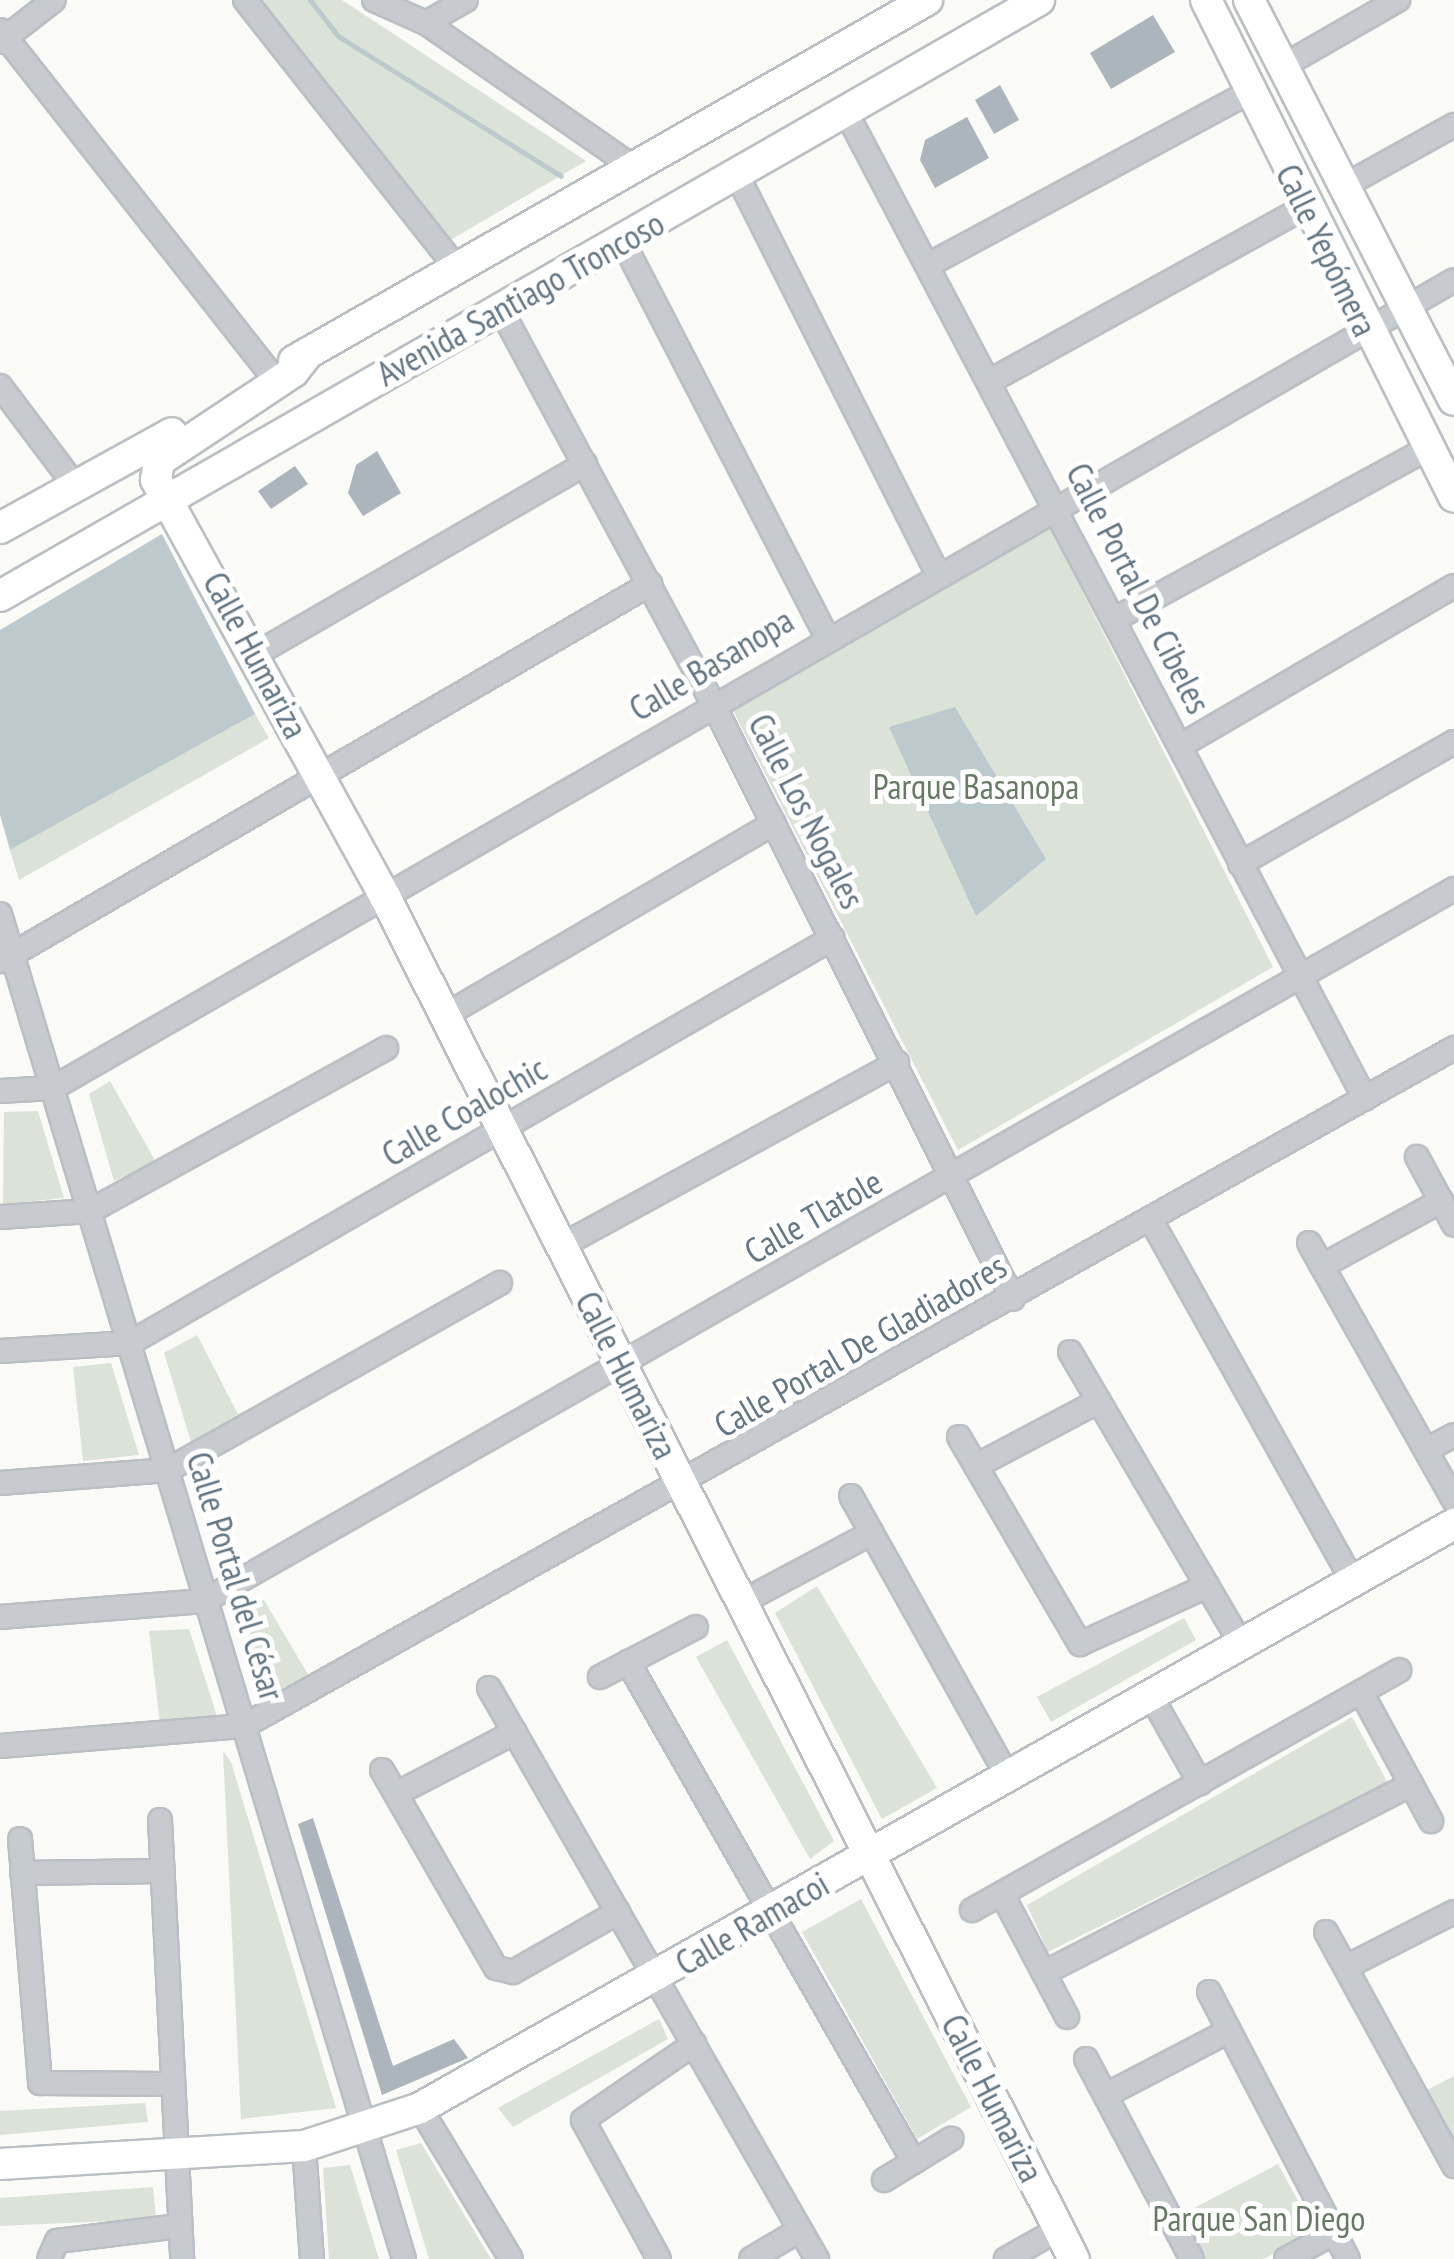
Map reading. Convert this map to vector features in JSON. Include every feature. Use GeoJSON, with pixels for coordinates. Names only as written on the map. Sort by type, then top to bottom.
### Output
{"type":"FeatureCollection","features":[{"type":"Feature","properties":{"kind":"street"},"geometry":{"type":"LineString","coordinates":[[54,0],[2,36],[271,374]]}},
{"type":"Feature","properties":{"kind":"street"},"geometry":{"type":"LineString","coordinates":[[245,0],[456,268]]}},
{"type":"Feature","properties":{"kind":"street"},"geometry":{"type":"LineString","coordinates":[[374,0],[426,22],[633,166]]}},
{"type":"Feature","properties":{"kind":"street"},"geometry":{"type":"LineString","coordinates":[[426,22],[466,0]]}},
{"type":"Feature","properties":{"kind":"street","name":"Avenida Santiago Troncoso"},"geometry":{"type":"LineString","coordinates":[[0,528],[928,0]]}},
{"type":"Feature","properties":{"kind":"street","name":"Avenida Santiago Troncoso"},"geometry":{"type":"LineString","coordinates":[[0,596],[1039,0]]}},
{"type":"Feature","properties":{"kind":"street","name":"Calle Yepómera"},"geometry":{"type":"LineString","coordinates":[[1206,0],[1366,330],[1454,498]]}},
{"type":"Feature","properties":{"kind":"street","name":"Calle Yepómera"},"geometry":{"type":"LineString","coordinates":[[1249,0],[1454,400]]}},
{"type":"Feature","properties":{"kind":"street"},"geometry":{"type":"LineString","coordinates":[[1283,66],[1398,0]]}},
{"type":"Feature","properties":{"kind":"street"},"geometry":{"type":"LineString","coordinates":[[932,263],[1250,92]]}},
{"type":"Feature","properties":{"kind":"street","name":"Calle Portal De Cibeles"},"geometry":{"type":"LineString","coordinates":[[846,112],[932,263],[1364,1099]]}},
{"type":"Feature","properties":{"kind":"street"},"geometry":{"type":"LineString","coordinates":[[1344,186],[1454,125]]}},
{"type":"Feature","properties":{"kind":"street"},"geometry":{"type":"LineString","coordinates":[[736,175],[937,572]]}},
{"type":"Feature","properties":{"kind":"street"},"geometry":{"type":"LineString","coordinates":[[992,380],[1305,207]]}},
{"type":"Feature","properties":{"kind":"street"},"geometry":{"type":"LineString","coordinates":[[622,240],[826,637]]}},
{"type":"Feature","properties":{"kind":"street","name":"Calle Basanopa"},"geometry":{"type":"LineString","coordinates":[[0,1091],[53,1088],[1055,502],[1454,280]]}},
{"type":"Feature","properties":{"kind":"street","name":"Calle Los Nogales"},"geometry":{"type":"LineString","coordinates":[[500,308],[714,704],[1013,1298]]}},
{"type":"Feature","properties":{"kind":"street","name":"Calle Humariza"},"geometry":{"type":"LineString","coordinates":[[308,353],[294,372],[159,460],[154,474],[171,496],[385,896],[1074,2259]]}},
{"type":"Feature","properties":{"kind":"street"},"geometry":{"type":"LineString","coordinates":[[0,386],[76,486]]}},
{"type":"Feature","properties":{"kind":"street"},"geometry":{"type":"LineString","coordinates":[[1115,619],[1428,448]]}},
{"type":"Feature","properties":{"kind":"street"},"geometry":{"type":"LineString","coordinates":[[256,654],[585,464]]}},
{"type":"Feature","properties":{"kind":"street"},"geometry":{"type":"LineString","coordinates":[[7,961],[650,584]]}},
{"type":"Feature","properties":{"kind":"street"},"geometry":{"type":"LineString","coordinates":[[1180,746],[1454,586]]}},
{"type":"Feature","properties":{"kind":"street"},"geometry":{"type":"LineString","coordinates":[[1240,864],[1454,742]]}},
{"type":"Feature","properties":{"kind":"street"},"geometry":{"type":"LineString","coordinates":[[444,1016],[774,822]]}},
{"type":"Feature","properties":{"kind":"street","name":"Calle Tlatole"},"geometry":{"type":"LineString","coordinates":[[204,1601],[1454,889]]}},
{"type":"Feature","properties":{"kind":"street","name":"Calle Portal del César"},"geometry":{"type":"LineString","coordinates":[[0,914],[7,961],[53,1088],[204,1601],[370,2130],[404,2259]]}},
{"type":"Feature","properties":{"kind":"street","name":"Calle Coalochic"},"geometry":{"type":"LineString","coordinates":[[130,1343],[833,938]]}},
{"type":"Feature","properties":{"kind":"street"},"geometry":{"type":"LineString","coordinates":[[0,1217],[90,1211],[386,1048]]}},
{"type":"Feature","properties":{"kind":"street","name":"Calle Portal De Gladiadores"},"geometry":{"type":"LineString","coordinates":[[244,1726],[683,1486],[1454,1048]]}},
{"type":"Feature","properties":{"kind":"street"},"geometry":{"type":"LineString","coordinates":[[561,1246],[898,1063]]}},
{"type":"Feature","properties":{"kind":"street"},"geometry":{"type":"LineString","coordinates":[[1417,1156],[1454,1225]]}},
{"type":"Feature","properties":{"kind":"street"},"geometry":{"type":"LineString","coordinates":[[1322,1266],[1442,1201]]}},
{"type":"Feature","properties":{"kind":"street"},"geometry":{"type":"LineString","coordinates":[[1151,1220],[1353,1582]]}},
{"type":"Feature","properties":{"kind":"street"},"geometry":{"type":"LineString","coordinates":[[1309,1243],[1454,1500]]}},
{"type":"Feature","properties":{"kind":"street"},"geometry":{"type":"LineString","coordinates":[[0,1483],[168,1470],[500,1282]]}},
{"type":"Feature","properties":{"kind":"street"},"geometry":{"type":"LineString","coordinates":[[0,1351],[130,1343]]}},
{"type":"Feature","properties":{"kind":"street"},"geometry":{"type":"LineString","coordinates":[[1070,1352],[1242,1646]]}},
{"type":"Feature","properties":{"kind":"street"},"geometry":{"type":"LineString","coordinates":[[976,1466],[1099,1401]]}},
{"type":"Feature","properties":{"kind":"street"},"geometry":{"type":"LineString","coordinates":[[1426,1450],[1454,1434]]}},
{"type":"Feature","properties":{"kind":"street"},"geometry":{"type":"LineString","coordinates":[[959,1436],[1080,1644],[1207,1586]]}},
{"type":"Feature","properties":{"kind":"street"},"geometry":{"type":"LineString","coordinates":[[851,1496],[1009,1779]]}},
{"type":"Feature","properties":{"kind":"street","name":"Calle Ramacoi"},"geometry":{"type":"LineString","coordinates":[[0,2164],[304,2146],[370,2130],[420,2108],[770,1914],[1454,1524]]}},
{"type":"Feature","properties":{"kind":"street"},"geometry":{"type":"LineString","coordinates":[[742,1602],[872,1533]]}},
{"type":"Feature","properties":{"kind":"street"},"geometry":{"type":"LineString","coordinates":[[0,1616],[204,1601]]}},
{"type":"Feature","properties":{"kind":"street"},"geometry":{"type":"LineString","coordinates":[[600,1677],[696,1627]]}},
{"type":"Feature","properties":{"kind":"street"},"geometry":{"type":"LineString","coordinates":[[628,1662],[914,2162]]}},
{"type":"Feature","properties":{"kind":"street"},"geometry":{"type":"LineString","coordinates":[[972,1910],[1400,1670]]}},
{"type":"Feature","properties":{"kind":"street"},"geometry":{"type":"LineString","coordinates":[[489,1688],[817,2259]]}},
{"type":"Feature","properties":{"kind":"street"},"geometry":{"type":"LineString","coordinates":[[1361,1692],[1431,1821]]}},
{"type":"Feature","properties":{"kind":"street"},"geometry":{"type":"LineString","coordinates":[[1152,1698],[1200,1783]]}},
{"type":"Feature","properties":{"kind":"street"},"geometry":{"type":"LineString","coordinates":[[0,1746],[244,1726]]}},
{"type":"Feature","properties":{"kind":"street"},"geometry":{"type":"LineString","coordinates":[[396,1794],[514,1732]]}},
{"type":"Feature","properties":{"kind":"street"},"geometry":{"type":"LineString","coordinates":[[382,1770],[503,1972],[618,1912]]}},
{"type":"Feature","properties":{"kind":"street"},"geometry":{"type":"LineString","coordinates":[[1044,1973],[1411,1784]]}},
{"type":"Feature","properties":{"kind":"street"},"geometry":{"type":"LineString","coordinates":[[160,1820],[169,2084],[182,2259]]}},
{"type":"Feature","properties":{"kind":"street"},"geometry":{"type":"LineString","coordinates":[[20,1839],[40,2083],[169,2084]]}},
{"type":"Feature","properties":{"kind":"street"},"geometry":{"type":"LineString","coordinates":[[22,1873],[163,1871]]}},
{"type":"Feature","properties":{"kind":"street"},"geometry":{"type":"LineString","coordinates":[[1002,1894],[1067,2018]]}},
{"type":"Feature","properties":{"kind":"street"},"geometry":{"type":"LineString","coordinates":[[1346,1967],[1454,1912]]}},
{"type":"Feature","properties":{"kind":"street"},"geometry":{"type":"LineString","coordinates":[[1326,1932],[1454,2166]]}},
{"type":"Feature","properties":{"kind":"street"},"geometry":{"type":"LineString","coordinates":[[1209,1992],[1348,2259]]}},
{"type":"Feature","properties":{"kind":"street"},"geometry":{"type":"LineString","coordinates":[[1106,2095],[1229,2030]]}},
{"type":"Feature","properties":{"kind":"street"},"geometry":{"type":"LineString","coordinates":[[660,2259],[583,2120],[694,2044]]}},
{"type":"Feature","properties":{"kind":"street"},"geometry":{"type":"LineString","coordinates":[[1086,2059],[1192,2259]]}},
{"type":"Feature","properties":{"kind":"street"},"geometry":{"type":"LineString","coordinates":[[420,2108],[511,2259]]}},
{"type":"Feature","properties":{"kind":"street"},"geometry":{"type":"LineString","coordinates":[[884,2180],[951,2139]]}},
{"type":"Feature","properties":{"kind":"street"},"geometry":{"type":"LineString","coordinates":[[304,2146],[312,2259]]}},
{"type":"Feature","properties":{"kind":"street"},"geometry":{"type":"LineString","coordinates":[[49,2259],[57,2241],[179,2226]]}},
{"type":"Feature","properties":{"kind":"street"},"geometry":{"type":"LineString","coordinates":[[1006,2259],[1059,2229]]}},
{"type":"Feature","properties":{"kind":"street"},"geometry":{"type":"LineString","coordinates":[[751,2259],[800,2230]]}},
{"type":"Feature","properties":{"kind":"street"},"geometry":{"type":"LineString","coordinates":[[1286,2259],[1334,2232]]}},
{"type":"Feature","properties":{"kind":"green space"},"geometry":{"type":"Polygon","coordinates":[[[258,0],[342,0],[586,161],[445,243],[258,0]]]}},
{"type":"Feature","properties":{"kind":"green space","name":"Parque Basanopa"},"geometry":{"type":"Polygon","coordinates":[[[1047,522],[1273,967],[958,1150],[731,707],[1047,522]]]}},
{"type":"Feature","properties":{"kind":"green space"},"geometry":{"type":"Polygon","coordinates":[[[255,714],[269,738],[19,880],[10,850],[255,714]]]}},
{"type":"Feature","properties":{"kind":"green space"},"geometry":{"type":"Polygon","coordinates":[[[110,1081],[156,1162],[114,1181],[89,1094],[110,1081]]]}},
{"type":"Feature","properties":{"kind":"green space"},"geometry":{"type":"Polygon","coordinates":[[[38,1111],[64,1198],[3,1204],[4,1112],[38,1111]]]}},
{"type":"Feature","properties":{"kind":"green space"},"geometry":{"type":"Polygon","coordinates":[[[197,1335],[238,1414],[191,1442],[164,1353],[197,1335]]]}},
{"type":"Feature","properties":{"kind":"green space"},"geometry":{"type":"Polygon","coordinates":[[[111,1363],[139,1455],[83,1461],[73,1367],[111,1363]]]}},
{"type":"Feature","properties":{"kind":"green space"},"geometry":{"type":"Polygon","coordinates":[[[817,1586],[937,1788],[882,1819],[775,1613],[817,1586]]]}},
{"type":"Feature","properties":{"kind":"green space"},"geometry":{"type":"Polygon","coordinates":[[[264,1600],[312,1681],[265,1699],[238,1612],[264,1600]]]}},
{"type":"Feature","properties":{"kind":"green space"},"geometry":{"type":"Polygon","coordinates":[[[1184,1618],[1196,1640],[1051,1722],[1037,1697],[1184,1618]]]}},
{"type":"Feature","properties":{"kind":"green space"},"geometry":{"type":"Polygon","coordinates":[[[189,1629],[218,1719],[160,1724],[149,1631],[189,1629]]]}},
{"type":"Feature","properties":{"kind":"green space"},"geometry":{"type":"Polygon","coordinates":[[[727,1640],[834,1841],[810,1859],[696,1657],[727,1640]]]}},
{"type":"Feature","properties":{"kind":"green space"},"geometry":{"type":"Polygon","coordinates":[[[1352,1717],[1388,1783],[1048,1952],[1027,1905],[1352,1717]]]}},
{"type":"Feature","properties":{"kind":"green space"},"geometry":{"type":"Polygon","coordinates":[[[223,1751],[231,1762],[336,2108],[241,2119],[223,1751]]]}},
{"type":"Feature","properties":{"kind":"green space"},"geometry":{"type":"Polygon","coordinates":[[[861,1899],[971,2107],[917,2139],[802,1932],[861,1899]]]}},
{"type":"Feature","properties":{"kind":"green space"},"geometry":{"type":"Polygon","coordinates":[[[659,2019],[668,2039],[513,2127],[498,2108],[659,2019]]]}},
{"type":"Feature","properties":{"kind":"green space"},"geometry":{"type":"Polygon","coordinates":[[[1454,2076],[1454,2143],[1425,2091],[1454,2076]]]}},
{"type":"Feature","properties":{"kind":"green space"},"geometry":{"type":"Polygon","coordinates":[[[145,2103],[148,2122],[0,2135],[0,2111],[145,2103]]]}},
{"type":"Feature","properties":{"kind":"green space"},"geometry":{"type":"Polygon","coordinates":[[[421,2143],[491,2259],[429,2259],[396,2150],[421,2143]]]}},
{"type":"Feature","properties":{"kind":"green space","name":"Parque San Diego"},"geometry":{"type":"Polygon","coordinates":[[[1278,2164],[1315,2232],[1263,2259],[1204,2259],[1181,2215],[1278,2164]]]}},
{"type":"Feature","properties":{"kind":"green space"},"geometry":{"type":"Polygon","coordinates":[[[350,2165],[379,2259],[329,2259],[323,2168],[350,2165]]]}},
{"type":"Feature","properties":{"kind":"green space"},"geometry":{"type":"Polygon","coordinates":[[[153,2187],[156,2219],[0,2226],[0,2198],[153,2187]]]}},
{"type":"Feature","properties":{"kind":"shaded area"},"geometry":{"type":"Polygon","coordinates":[[[162,534],[255,714],[10,850],[0,815],[0,630],[162,534]]]}},
{"type":"Feature","properties":{"kind":"shaded area"},"geometry":{"type":"Polygon","coordinates":[[[955,707],[1046,859],[976,916],[889,727],[955,707]]]}},
{"type":"Feature","properties":{"kind":"building"},"geometry":{"type":"Polygon","coordinates":[[[1153,15],[1175,52],[1111,89],[1090,53],[1153,15]]]}},
{"type":"Feature","properties":{"kind":"building"},"geometry":{"type":"Polygon","coordinates":[[[1000,85],[1019,120],[994,134],[975,100],[1000,85]]]}},
{"type":"Feature","properties":{"kind":"building"},"geometry":{"type":"Polygon","coordinates":[[[967,117],[989,158],[935,188],[920,160],[925,140],[967,117]]]}},
{"type":"Feature","properties":{"kind":"building"},"geometry":{"type":"Polygon","coordinates":[[[377,451],[401,493],[363,516],[348,493],[356,465],[377,451]]]}},
{"type":"Feature","properties":{"kind":"building"},"geometry":{"type":"Polygon","coordinates":[[[295,466],[308,484],[271,509],[258,491],[295,466]]]}},
{"type":"Feature","properties":{"kind":"building"},"geometry":{"type":"Polygon","coordinates":[[[313,1818],[393,2066],[454,2039],[468,2058],[382,2095],[298,1824],[313,1818]]]}},
{"type":"Feature","properties":{"kind":"waterway"},"geometry":{"type":"LineString","coordinates":[[310,0],[338,36],[561,176]]}}]}
